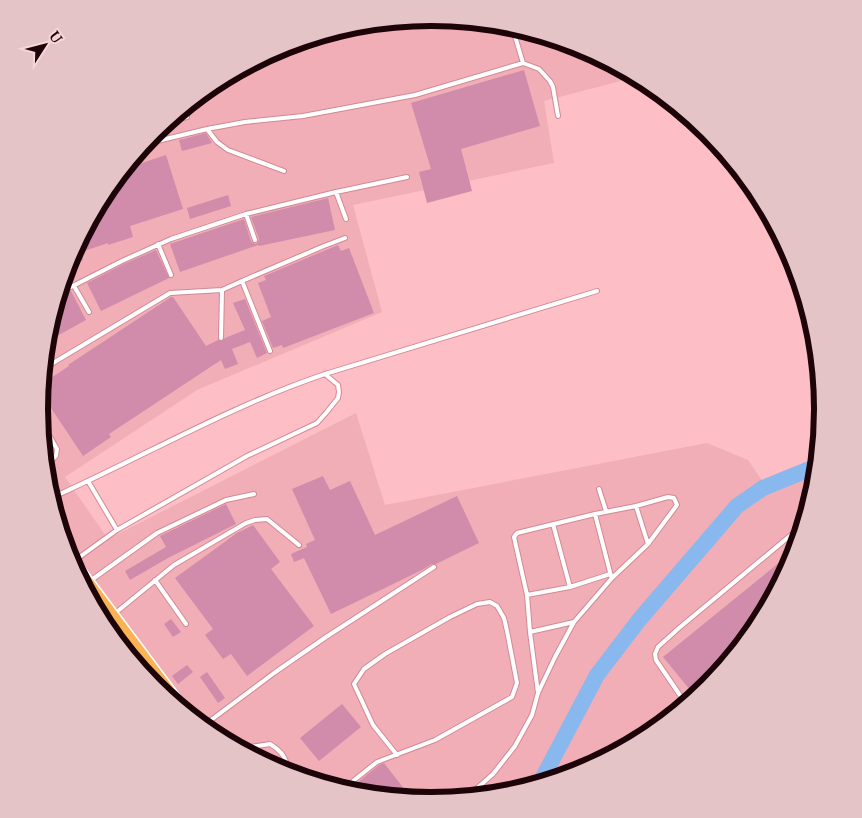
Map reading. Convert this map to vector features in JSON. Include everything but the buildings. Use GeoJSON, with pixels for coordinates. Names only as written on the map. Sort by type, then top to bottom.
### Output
{"type":"FeatureCollection","features":[{"type":"Feature","properties":{"kind":"highway"},"geometry":{"type":"LineString","coordinates":[[104,607],[151,670]]}},
{"type":"Feature","properties":{"kind":"lane"},"geometry":{"type":"LineString","coordinates":[[515,36],[523,63]]}},
{"type":"Feature","properties":{"kind":"lane"},"geometry":{"type":"LineString","coordinates":[[157,141],[245,122],[303,116],[416,95],[523,63],[539,69],[550,81],[558,116]]}},
{"type":"Feature","properties":{"kind":"lane"},"geometry":{"type":"LineString","coordinates":[[182,118],[187,117]]}},
{"type":"Feature","properties":{"kind":"lane"},"geometry":{"type":"LineString","coordinates":[[207,129],[216,142],[228,150],[284,171]]}},
{"type":"Feature","properties":{"kind":"lane"},"geometry":{"type":"LineString","coordinates":[[68,289],[158,244],[246,214],[408,177]]}},
{"type":"Feature","properties":{"kind":"lane"},"geometry":{"type":"LineString","coordinates":[[336,192],[346,219]]}},
{"type":"Feature","properties":{"kind":"lane"},"geometry":{"type":"LineString","coordinates":[[246,214],[254,240]]}},
{"type":"Feature","properties":{"kind":"lane"},"geometry":{"type":"LineString","coordinates":[[51,365],[170,293],[222,290],[345,238]]}},
{"type":"Feature","properties":{"kind":"lane"},"geometry":{"type":"LineString","coordinates":[[158,244],[171,276]]}},
{"type":"Feature","properties":{"kind":"lane"},"geometry":{"type":"LineString","coordinates":[[242,280],[270,351]]}},
{"type":"Feature","properties":{"kind":"lane"},"geometry":{"type":"LineString","coordinates":[[74,286],[89,312]]}},
{"type":"Feature","properties":{"kind":"lane"},"geometry":{"type":"LineString","coordinates":[[221,338],[222,290]]}},
{"type":"Feature","properties":{"kind":"lane"},"geometry":{"type":"LineString","coordinates":[[58,495],[199,427],[300,382],[597,291]]}},
{"type":"Feature","properties":{"kind":"lane"},"geometry":{"type":"LineString","coordinates":[[78,557],[117,530],[247,456],[317,422],[326,414],[338,398],[339,392],[338,385],[325,374]]}},
{"type":"Feature","properties":{"kind":"lane"},"geometry":{"type":"LineString","coordinates":[[49,435],[57,449],[56,456],[52,460]]}},
{"type":"Feature","properties":{"kind":"lane"},"geometry":{"type":"LineString","coordinates":[[88,482],[117,530]]}},
{"type":"Feature","properties":{"kind":"lane"},"geometry":{"type":"LineString","coordinates":[[599,489],[606,511]]}},
{"type":"Feature","properties":{"kind":"lane"},"geometry":{"type":"LineString","coordinates":[[89,581],[157,533],[226,500],[254,494]]}},
{"type":"Feature","properties":{"kind":"lane"},"geometry":{"type":"LineString","coordinates":[[476,789],[494,774],[515,746],[532,715],[538,693],[555,657],[574,622],[611,576],[648,544],[677,505],[674,498],[668,497],[636,506],[606,511],[515,535],[514,538],[527,595],[538,693]]}},
{"type":"Feature","properties":{"kind":"lane"},"geometry":{"type":"LineString","coordinates":[[636,506],[648,544]]}},
{"type":"Feature","properties":{"kind":"lane"},"geometry":{"type":"LineString","coordinates":[[595,514],[611,576]]}},
{"type":"Feature","properties":{"kind":"lane"},"geometry":{"type":"LineString","coordinates":[[111,616],[174,565],[246,523],[267,519],[299,545]]}},
{"type":"Feature","properties":{"kind":"lane"},"geometry":{"type":"LineString","coordinates":[[553,524],[570,587]]}},
{"type":"Feature","properties":{"kind":"lane"},"geometry":{"type":"LineString","coordinates":[[682,698],[656,660],[655,654],[658,647],[678,628],[792,534]]}},
{"type":"Feature","properties":{"kind":"lane"},"geometry":{"type":"LineString","coordinates":[[210,721],[326,637],[434,567]]}},
{"type":"Feature","properties":{"kind":"lane"},"geometry":{"type":"LineString","coordinates":[[527,595],[570,587],[611,576]]}},
{"type":"Feature","properties":{"kind":"lane"},"geometry":{"type":"LineString","coordinates":[[155,580],[186,624]]}},
{"type":"Feature","properties":{"kind":"lane"},"geometry":{"type":"LineString","coordinates":[[351,783],[384,758],[397,755],[435,740],[512,697],[517,684],[504,618],[496,606],[490,602],[477,604],[450,617],[385,654],[364,669],[354,684],[373,725],[397,755]]}},
{"type":"Feature","properties":{"kind":"lane"},"geometry":{"type":"LineString","coordinates":[[530,632],[574,622]]}},
{"type":"Feature","properties":{"kind":"lane"},"geometry":{"type":"LineString","coordinates":[[252,747],[270,744],[280,750],[287,764]]}},
{"type":"Feature","properties":{"kind":"shaded area"},"geometry":{"type":"Polygon","coordinates":[[[431,26],[456,27],[530,39],[577,55],[625,80],[544,101],[554,163],[353,205],[382,312],[197,390],[65,477],[108,539],[356,413],[385,505],[707,443],[748,460],[765,485],[808,471],[801,508],[785,555],[774,578],[749,622],[719,661],[683,697],[644,727],[577,763],[530,779],[506,784],[456,791],[431,792],[381,788],[332,779],[285,763],[262,752],[218,727],[198,713],[160,680],[143,661],[127,642],[100,600],[77,555],[69,532],[61,508],[52,459],[48,409],[49,384],[61,310],[77,263],[88,240],[113,196],[127,176],[160,138],[179,121],[198,105],[240,78],[285,55],[308,47],[332,39],[381,30],[431,26]]]}},
{"type":"Feature","properties":{"kind":"waterway"},"geometry":{"type":"LineString","coordinates":[[545,774],[597,675],[639,620],[737,506],[763,488],[808,470]]}}]}
